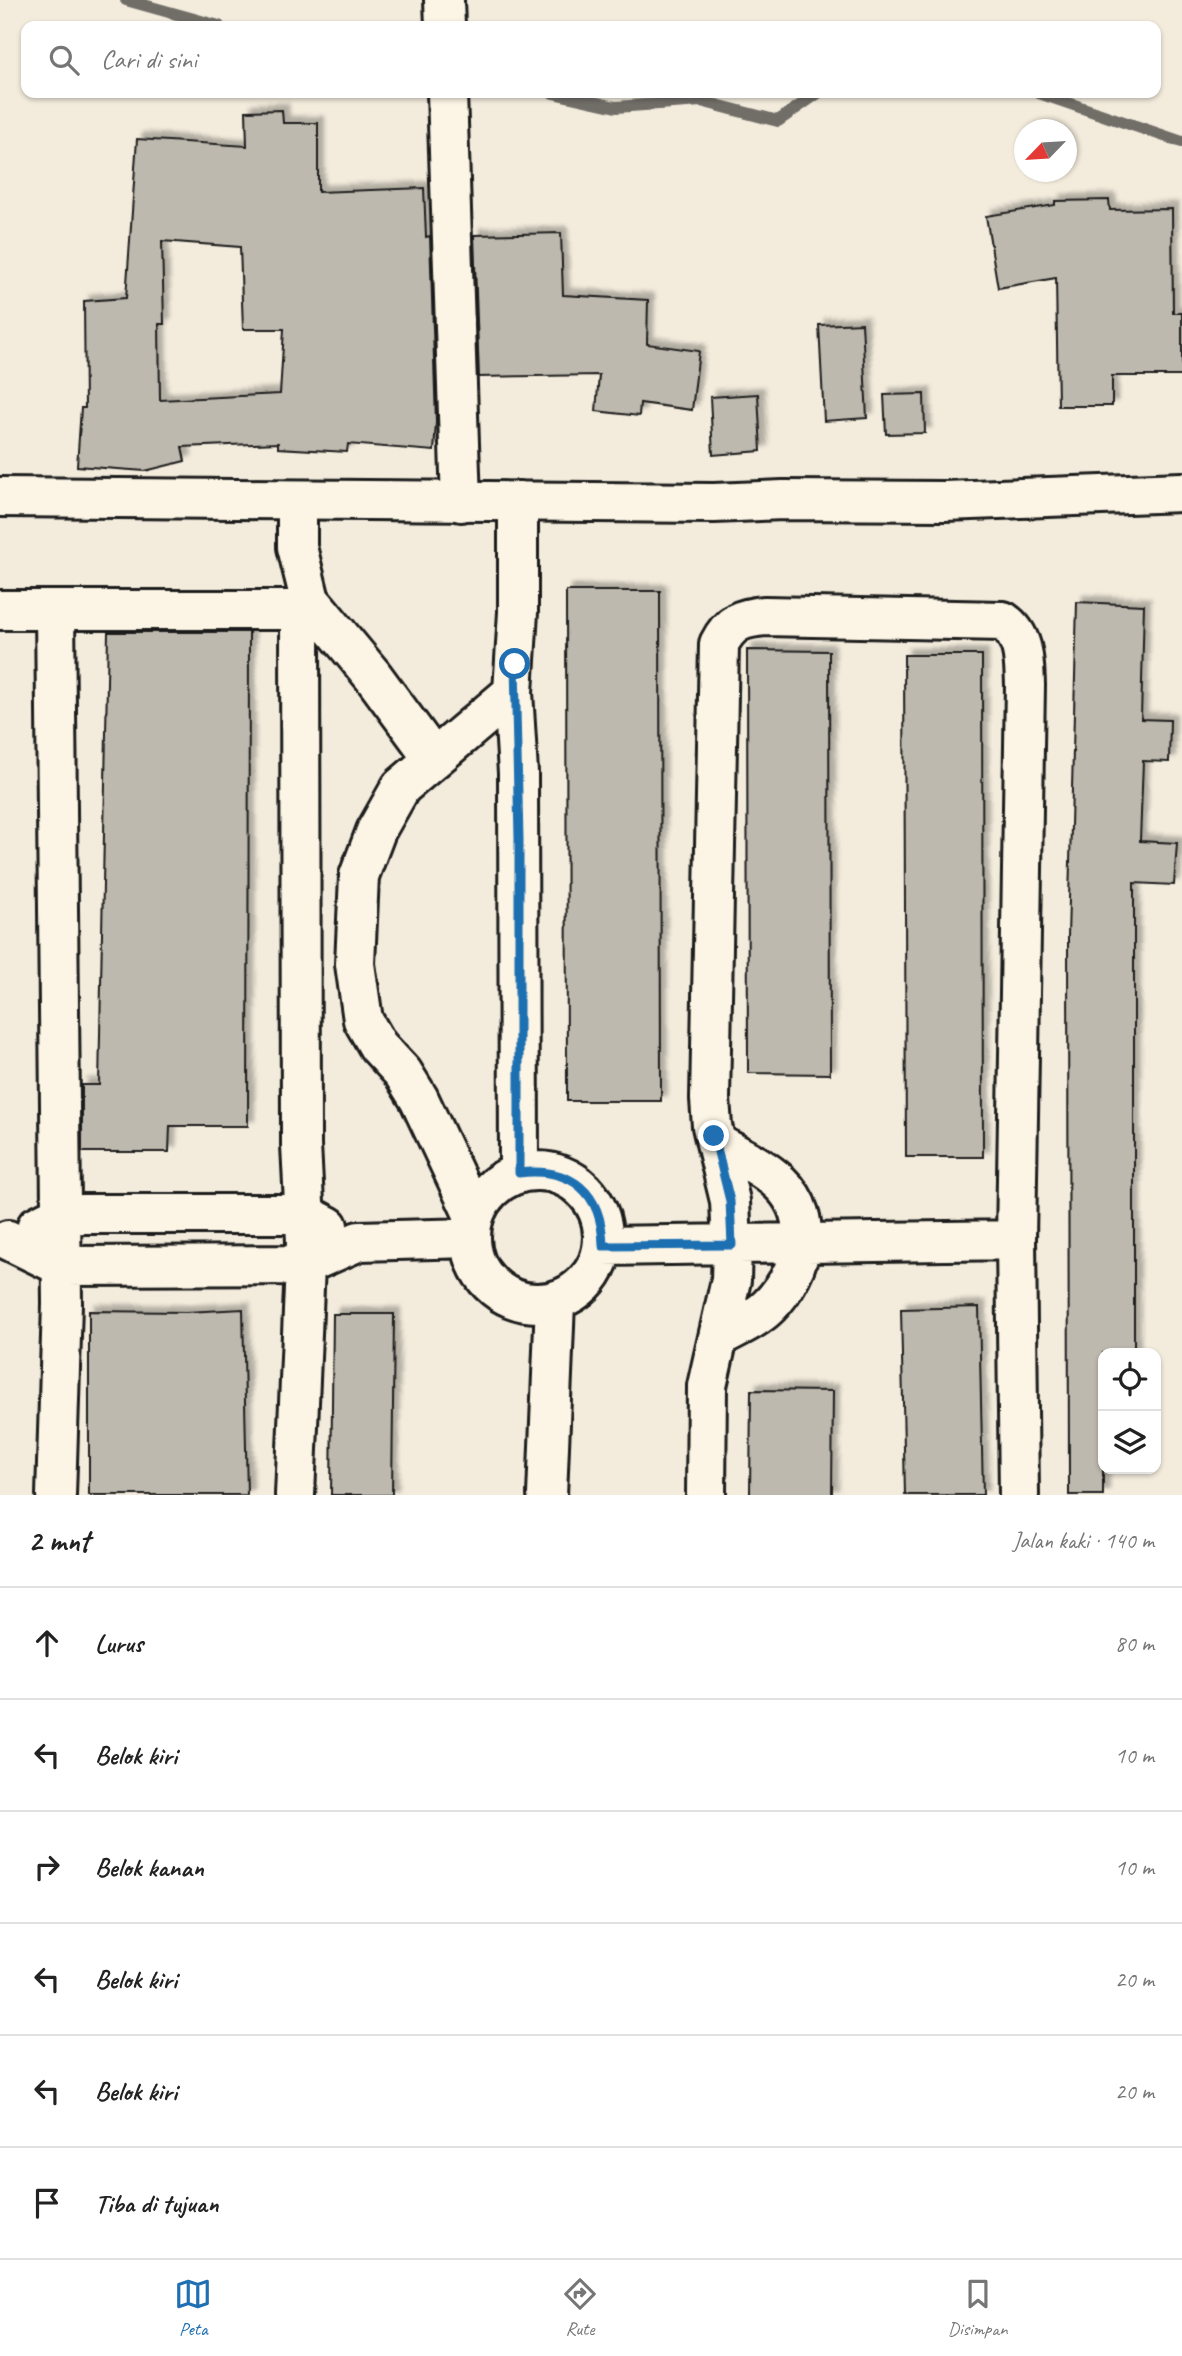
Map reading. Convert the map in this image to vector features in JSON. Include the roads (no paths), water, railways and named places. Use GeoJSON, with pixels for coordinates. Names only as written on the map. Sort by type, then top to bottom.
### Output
{"type":"FeatureCollection","features":[{"type":"Feature","properties":{"kind":"street"},"geometry":{"type":"LineString","coordinates":[[444,0],[445,21]]}},
{"type":"Feature","properties":{"kind":"street"},"geometry":{"type":"LineString","coordinates":[[447,98],[461,502]]}},
{"type":"Feature","properties":{"kind":"street"},"geometry":{"type":"LineString","coordinates":[[0,497],[99,495],[297,522],[461,502],[945,500],[1182,492]]}},
{"type":"Feature","properties":{"kind":"street"},"geometry":{"type":"LineString","coordinates":[[518,501],[518,612],[513,692],[519,786],[519,1173]]}},
{"type":"Feature","properties":{"kind":"street"},"geometry":{"type":"LineString","coordinates":[[297,522],[310,600],[373,676],[434,759]]}},
{"type":"Feature","properties":{"kind":"street"},"geometry":{"type":"LineString","coordinates":[[0,610],[300,610],[301,1145],[304,1265],[295,1495]]}},
{"type":"Feature","properties":{"kind":"street"},"geometry":{"type":"LineString","coordinates":[[55,611],[61,1266],[56,1495]]}},
{"type":"Feature","properties":{"kind":"street"},"geometry":{"type":"LineString","coordinates":[[706,1495],[707,1386],[731,1280],[732,1245],[730,1201],[716,1143],[710,1100],[719,644],[725,632],[738,621],[765,616],[1003,621],[1018,637],[1024,657],[1016,1240],[1020,1495]]}},
{"type":"Feature","properties":{"kind":"street"},"geometry":{"type":"LineString","coordinates":[[472,1227],[484,1197],[499,1182],[519,1173],[541,1170],[562,1175],[581,1187],[595,1203],[603,1224],[603,1246],[598,1265],[587,1281],[573,1294],[555,1302],[525,1302],[497,1290],[479,1267],[472,1227],[419,1099],[403,1073],[377,1046],[363,1020],[355,964],[359,876],[376,831],[401,787],[513,692]]}},
{"type":"Feature","properties":{"kind":"street"},"geometry":{"type":"LineString","coordinates":[[716,1143],[750,1162],[786,1189],[797,1207],[803,1244],[789,1281],[767,1308],[719,1337]]}},
{"type":"Feature","properties":{"kind":"street"},"geometry":{"type":"LineString","coordinates":[[4,1240],[59,1216],[304,1214],[359,1241]]}},
{"type":"Feature","properties":{"kind":"street"},"geometry":{"type":"LineString","coordinates":[[4,1240],[61,1266],[304,1265],[359,1241],[472,1227]]}},
{"type":"Feature","properties":{"kind":"street"},"geometry":{"type":"LineString","coordinates":[[603,1246],[1016,1240]]}},
{"type":"Feature","properties":{"kind":"street"},"geometry":{"type":"LineString","coordinates":[[547,1495],[555,1302]]}},
{"type":"Feature","properties":{"kind":"waterway"},"geometry":{"type":"LineString","coordinates":[[126,0],[201,21]]}},
{"type":"Feature","properties":{"kind":"waterway"},"geometry":{"type":"LineString","coordinates":[[576,98],[616,107],[701,101],[778,121],[811,98]]}},
{"type":"Feature","properties":{"kind":"waterway"},"geometry":{"type":"LineString","coordinates":[[1054,98],[1182,142]]}}]}
